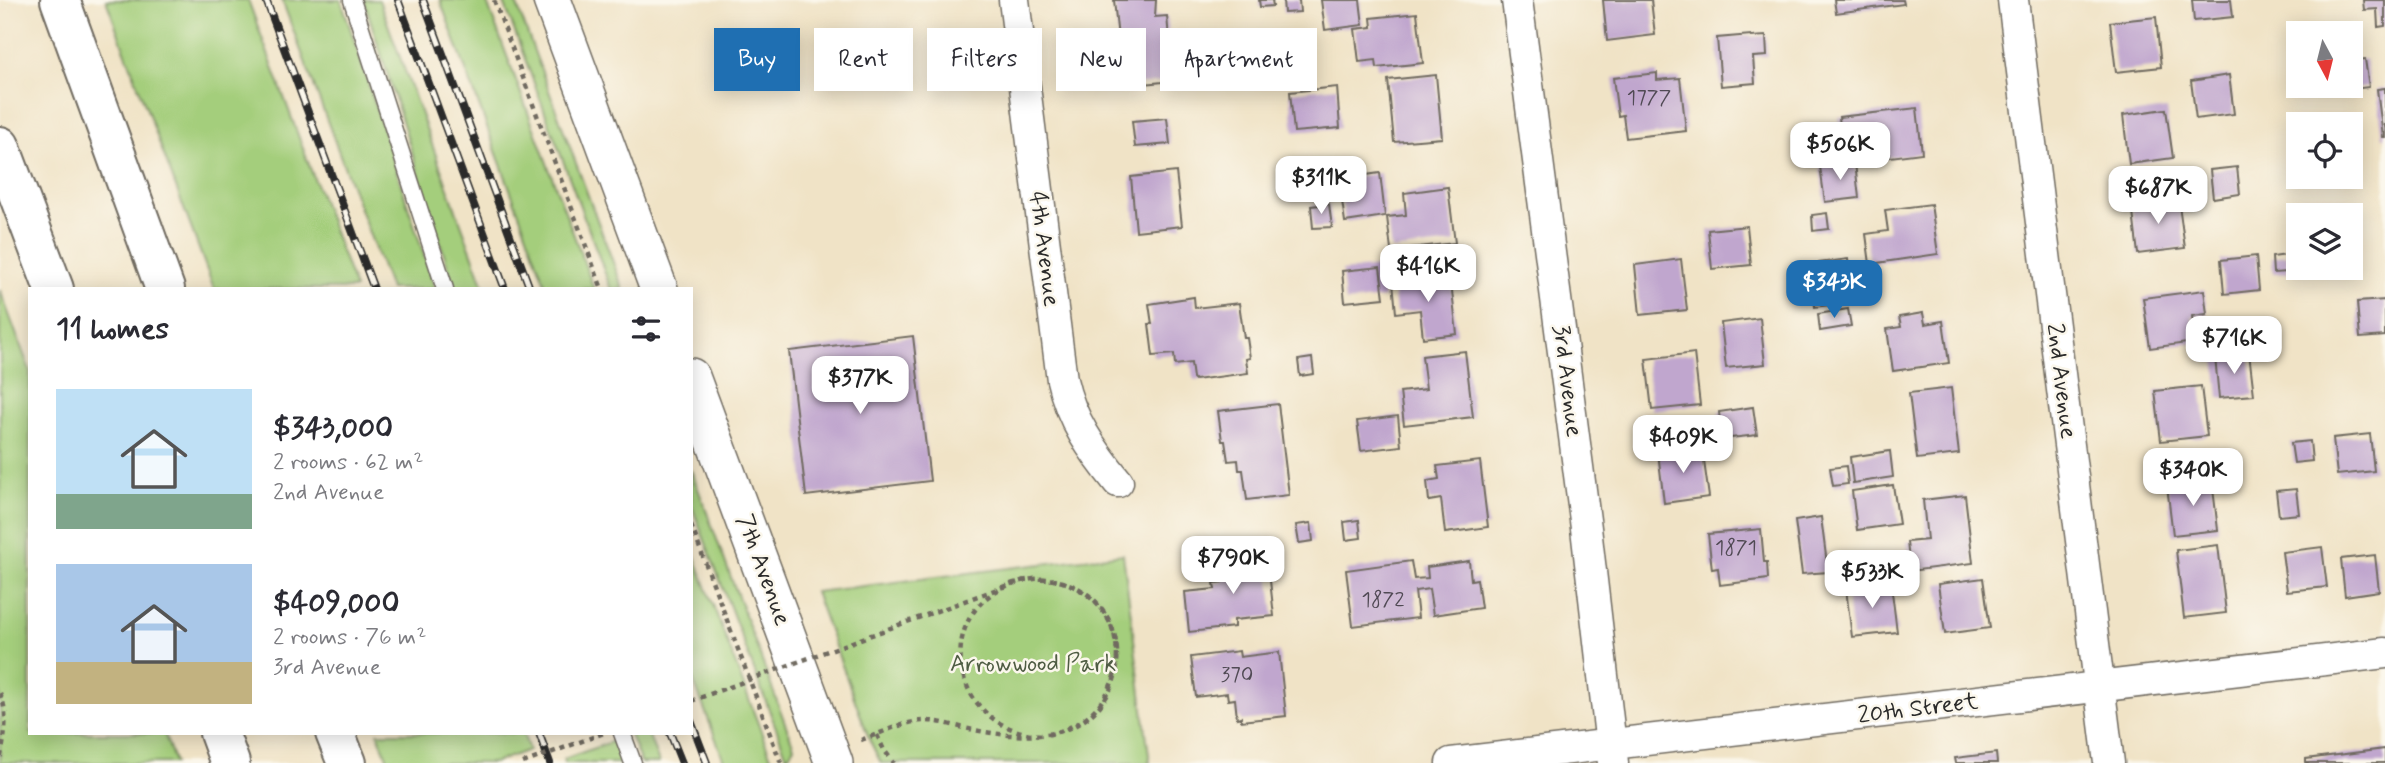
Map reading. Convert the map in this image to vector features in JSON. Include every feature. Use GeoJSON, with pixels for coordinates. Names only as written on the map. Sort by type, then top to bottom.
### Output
{"type":"FeatureCollection","features":[{"type":"Feature","properties":{"kind":"highway"},"geometry":{"type":"LineString","coordinates":[[60,0],[164,287]]}},
{"type":"Feature","properties":{"kind":"highway"},"geometry":{"type":"LineString","coordinates":[[0,146],[53,287]]}},
{"type":"Feature","properties":{"kind":"highway"},"geometry":{"type":"LineString","coordinates":[[220,735],[230,763]]}},
{"type":"Feature","properties":{"kind":"highway"},"geometry":{"type":"LineString","coordinates":[[329,735],[339,763]]}},
{"type":"Feature","properties":{"kind":"highway"},"geometry":{"type":"LineString","coordinates":[[336,735],[347,763]]}},
{"type":"Feature","properties":{"kind":"street"},"geometry":{"type":"LineString","coordinates":[[552,0],[658,287]]}},
{"type":"Feature","properties":{"kind":"street","name":"4th Avenue"},"geometry":{"type":"LineString","coordinates":[[1014,0],[1062,380],[1068,402],[1085,439],[1118,482]]}},
{"type":"Feature","properties":{"kind":"street","name":"3rd Avenue"},"geometry":{"type":"LineString","coordinates":[[1517,0],[1612,754]]}},
{"type":"Feature","properties":{"kind":"street","name":"2nd Avenue"},"geometry":{"type":"LineString","coordinates":[[2013,0],[2109,763]]}},
{"type":"Feature","properties":{"kind":"street","name":"7th Avenue"},"geometry":{"type":"LineString","coordinates":[[693,382],[834,763]]}},
{"type":"Feature","properties":{"kind":"street","name":"20th Street"},"geometry":{"type":"LineString","coordinates":[[1451,763],[1612,754],[2099,687],[2385,653]]}},
{"type":"Feature","properties":{"kind":"lane"},"geometry":{"type":"LineString","coordinates":[[352,0],[444,287]]}},
{"type":"Feature","properties":{"kind":"lane"},"geometry":{"type":"LineString","coordinates":[[623,735],[633,763]]}},
{"type":"Feature","properties":{"kind":"path"},"geometry":{"type":"LineString","coordinates":[[494,0],[601,287]]}},
{"type":"Feature","properties":{"kind":"path"},"geometry":{"type":"LineString","coordinates":[[693,530],[781,763]]}},
{"type":"Feature","properties":{"kind":"path"},"geometry":{"type":"LineString","coordinates":[[693,700],[1018,582],[1032,579],[1058,581],[1071,585],[1094,600],[1110,622],[1118,663],[1111,689],[1095,712],[1073,728],[1046,735],[1007,735],[920,721],[877,735],[894,763]]}},
{"type":"Feature","properties":{"kind":"path"},"geometry":{"type":"LineString","coordinates":[[1018,582],[994,593],[975,612],[963,636],[963,677],[975,701],[994,721],[1019,733],[1046,735]]}},
{"type":"Feature","properties":{"kind":"path"},"geometry":{"type":"LineString","coordinates":[[0,692],[5,720],[0,760]]}},
{"type":"Feature","properties":{"kind":"path"},"geometry":{"type":"LineString","coordinates":[[523,763],[599,735]]}},
{"type":"Feature","properties":{"kind":"green space"},"geometry":{"type":"Polygon","coordinates":[[[106,0],[248,0],[354,287],[213,287],[106,0]]]}},
{"type":"Feature","properties":{"kind":"green space"},"geometry":{"type":"Polygon","coordinates":[[[282,0],[341,0],[434,287],[389,287],[282,0]]]}},
{"type":"Feature","properties":{"kind":"green space"},"geometry":{"type":"Polygon","coordinates":[[[364,0],[379,0],[484,287],[454,287],[364,0]]]}},
{"type":"Feature","properties":{"kind":"green space"},"geometry":{"type":"Polygon","coordinates":[[[440,0],[486,0],[593,287],[546,287],[440,0]]]}},
{"type":"Feature","properties":{"kind":"green space"},"geometry":{"type":"Polygon","coordinates":[[[503,0],[515,0],[622,287],[610,287],[503,0]]]}},
{"type":"Feature","properties":{"kind":"green space"},"geometry":{"type":"Polygon","coordinates":[[[0,290],[28,366],[28,735],[165,735],[175,763],[0,763],[0,290]]]}},
{"type":"Feature","properties":{"kind":"green space"},"geometry":{"type":"Polygon","coordinates":[[[693,475],[794,747],[787,757],[693,509],[693,475]]]}},
{"type":"Feature","properties":{"kind":"green space"},"geometry":{"type":"Polygon","coordinates":[[[693,552],[773,763],[725,763],[693,679],[693,552]]]}},
{"type":"Feature","properties":{"kind":"green space","name":"Arrowwood Park"},"geometry":{"type":"Polygon","coordinates":[[[1123,554],[1150,763],[881,763],[870,741],[815,592],[1123,554]]]}},
{"type":"Feature","properties":{"kind":"green space"},"geometry":{"type":"Polygon","coordinates":[[[379,735],[524,735],[529,750],[493,763],[389,763],[379,735]]]}},
{"type":"Feature","properties":{"kind":"green space"},"geometry":{"type":"Polygon","coordinates":[[[630,735],[649,735],[659,763],[641,763],[630,735]]]}},
{"type":"Feature","properties":{"kind":"green space"},"geometry":{"type":"Polygon","coordinates":[[[616,740],[625,763],[565,763],[564,759],[616,740]]]}},
{"type":"Feature","properties":{"kind":"building"},"geometry":{"type":"Polygon","coordinates":[[[1114,0],[1156,0],[1155,17],[1167,16],[1168,28],[1160,28],[1160,82],[1146,84],[1146,28],[1117,28],[1114,0]]]}},
{"type":"Feature","properties":{"kind":"building"},"geometry":{"type":"Polygon","coordinates":[[[1259,0],[1272,0],[1273,6],[1260,7],[1259,0]]]}},
{"type":"Feature","properties":{"kind":"building"},"geometry":{"type":"Polygon","coordinates":[[[1283,0],[1299,0],[1300,12],[1284,13],[1283,0]]]}},
{"type":"Feature","properties":{"kind":"building"},"geometry":{"type":"Polygon","coordinates":[[[1321,0],[1360,0],[1363,25],[1325,30],[1321,0]]]}},
{"type":"Feature","properties":{"kind":"building"},"geometry":{"type":"Polygon","coordinates":[[[1603,0],[1651,0],[1655,35],[1607,41],[1603,0]]]}},
{"type":"Feature","properties":{"kind":"building"},"geometry":{"type":"Polygon","coordinates":[[[1834,0],[1903,0],[1904,4],[1836,13],[1834,0]]]}},
{"type":"Feature","properties":{"kind":"building"},"geometry":{"type":"Polygon","coordinates":[[[2192,0],[2231,0],[2233,17],[2194,21],[2192,0]]]}},
{"type":"Feature","properties":{"kind":"building"},"geometry":{"type":"Polygon","coordinates":[[[2363,0],[2385,0],[2385,26],[2378,27],[2377,9],[2364,10],[2363,0]]]}},
{"type":"Feature","properties":{"kind":"building"},"geometry":{"type":"Polygon","coordinates":[[[1417,13],[1423,63],[1377,68],[1376,60],[1359,62],[1355,29],[1372,27],[1371,18],[1417,13]]]}},
{"type":"Feature","properties":{"kind":"building"},"geometry":{"type":"Polygon","coordinates":[[[2156,17],[2161,67],[2116,72],[2110,22],[2156,17]]]}},
{"type":"Feature","properties":{"kind":"building"},"geometry":{"type":"Polygon","coordinates":[[[1766,36],[1767,56],[1753,57],[1755,83],[1721,86],[1717,38],[1766,36]]]}},
{"type":"Feature","properties":{"kind":"building"},"geometry":{"type":"Polygon","coordinates":[[[2363,59],[2369,87],[2363,88],[2363,59]]]}},
{"type":"Feature","properties":{"kind":"building"},"geometry":{"type":"Polygon","coordinates":[[[1657,73],[1657,80],[1680,78],[1686,131],[1626,138],[1623,115],[1618,116],[1613,78],[1657,73]]]}},
{"type":"Feature","properties":{"kind":"building"},"geometry":{"type":"Polygon","coordinates":[[[1436,75],[1442,138],[1394,142],[1388,80],[1436,75]]]}},
{"type":"Feature","properties":{"kind":"building"},"geometry":{"type":"Polygon","coordinates":[[[2229,75],[2234,114],[2196,119],[2191,81],[2229,75]]]}},
{"type":"Feature","properties":{"kind":"building"},"geometry":{"type":"Polygon","coordinates":[[[1337,87],[1340,128],[1294,132],[1290,92],[1337,87]]]}},
{"type":"Feature","properties":{"kind":"building"},"geometry":{"type":"Polygon","coordinates":[[[2385,88],[2385,137],[2383,137],[2377,89],[2385,88]]]}},
{"type":"Feature","properties":{"kind":"building"},"geometry":{"type":"Polygon","coordinates":[[[1917,108],[1922,153],[1844,163],[1839,117],[1917,108]]]}},
{"type":"Feature","properties":{"kind":"building"},"geometry":{"type":"Polygon","coordinates":[[[2166,109],[2173,158],[2129,164],[2123,115],[2166,109]]]}},
{"type":"Feature","properties":{"kind":"building"},"geometry":{"type":"Polygon","coordinates":[[[1167,118],[1170,144],[1135,147],[1132,121],[1167,118]]]}},
{"type":"Feature","properties":{"kind":"building"},"geometry":{"type":"Polygon","coordinates":[[[1855,163],[1859,198],[1825,202],[1820,167],[1855,163]]]}},
{"type":"Feature","properties":{"kind":"building"},"geometry":{"type":"Polygon","coordinates":[[[2237,167],[2240,194],[2213,198],[2210,170],[2237,167]]]}},
{"type":"Feature","properties":{"kind":"building"},"geometry":{"type":"Polygon","coordinates":[[[1176,172],[1182,226],[1136,231],[1131,177],[1176,172]]]}},
{"type":"Feature","properties":{"kind":"building"},"geometry":{"type":"Polygon","coordinates":[[[1380,173],[1385,216],[1345,222],[1339,179],[1380,173]]]}},
{"type":"Feature","properties":{"kind":"building"},"geometry":{"type":"Polygon","coordinates":[[[1448,187],[1455,243],[1391,250],[1387,217],[1406,215],[1404,193],[1448,187]]]}},
{"type":"Feature","properties":{"kind":"building"},"geometry":{"type":"Polygon","coordinates":[[[2178,198],[2185,248],[2138,254],[2132,204],[2178,198]]]}},
{"type":"Feature","properties":{"kind":"building"},"geometry":{"type":"Polygon","coordinates":[[[1329,204],[1332,227],[1313,228],[1311,206],[1329,204]]]}},
{"type":"Feature","properties":{"kind":"building"},"geometry":{"type":"Polygon","coordinates":[[[1931,204],[1938,254],[1870,264],[1866,234],[1888,231],[1885,210],[1931,204]]]}},
{"type":"Feature","properties":{"kind":"building"},"geometry":{"type":"Polygon","coordinates":[[[1827,213],[1829,229],[1813,231],[1812,215],[1827,213]]]}},
{"type":"Feature","properties":{"kind":"building"},"geometry":{"type":"Polygon","coordinates":[[[1747,226],[1751,265],[1712,269],[1708,230],[1747,226]]]}},
{"type":"Feature","properties":{"kind":"building"},"geometry":{"type":"Polygon","coordinates":[[[2286,255],[2286,272],[2273,273],[2272,257],[2286,255]]]}},
{"type":"Feature","properties":{"kind":"building"},"geometry":{"type":"Polygon","coordinates":[[[2256,256],[2259,290],[2224,294],[2221,260],[2256,256]]]}},
{"type":"Feature","properties":{"kind":"building"},"geometry":{"type":"Polygon","coordinates":[[[1681,259],[1687,310],[1640,315],[1635,265],[1681,259]]]}},
{"type":"Feature","properties":{"kind":"building"},"geometry":{"type":"Polygon","coordinates":[[[1848,259],[1853,302],[1815,307],[1810,264],[1848,259]]]}},
{"type":"Feature","properties":{"kind":"building"},"geometry":{"type":"Polygon","coordinates":[[[1380,267],[1384,298],[1345,302],[1342,271],[1380,267]]]}},
{"type":"Feature","properties":{"kind":"building"},"geometry":{"type":"Polygon","coordinates":[[[1450,275],[1457,334],[1423,338],[1420,310],[1396,313],[1393,282],[1450,275]]]}},
{"type":"Feature","properties":{"kind":"building"},"geometry":{"type":"Polygon","coordinates":[[[2204,290],[2207,314],[2192,316],[2195,342],[2150,348],[2143,298],[2204,290]]]}},
{"type":"Feature","properties":{"kind":"building"},"geometry":{"type":"Polygon","coordinates":[[[1194,297],[1195,308],[1239,303],[1250,358],[1246,359],[1248,373],[1195,380],[1191,363],[1175,365],[1174,354],[1153,356],[1149,304],[1194,297]]]}},
{"type":"Feature","properties":{"kind":"building"},"geometry":{"type":"Polygon","coordinates":[[[2385,300],[2385,336],[2360,338],[2357,302],[2385,300]]]}},
{"type":"Feature","properties":{"kind":"building"},"geometry":{"type":"Polygon","coordinates":[[[1848,309],[1851,326],[1820,331],[1818,314],[1848,309]]]}},
{"type":"Feature","properties":{"kind":"building"},"geometry":{"type":"Polygon","coordinates":[[[1923,313],[1925,324],[1943,321],[1949,363],[1893,371],[1887,329],[1901,327],[1899,317],[1923,313]]]}},
{"type":"Feature","properties":{"kind":"building"},"geometry":{"type":"Polygon","coordinates":[[[1760,318],[1765,364],[1726,368],[1721,323],[1760,318]]]}},
{"type":"Feature","properties":{"kind":"building"},"geometry":{"type":"Polygon","coordinates":[[[913,336],[930,481],[806,496],[789,351],[913,336]]]}},
{"type":"Feature","properties":{"kind":"building"},"geometry":{"type":"Polygon","coordinates":[[[1465,351],[1473,417],[1404,425],[1400,392],[1426,389],[1422,356],[1465,351]]]}},
{"type":"Feature","properties":{"kind":"building"},"geometry":{"type":"Polygon","coordinates":[[[1694,353],[1700,405],[1652,410],[1646,359],[1694,353]]]}},
{"type":"Feature","properties":{"kind":"building"},"geometry":{"type":"Polygon","coordinates":[[[2249,353],[2254,395],[2219,398],[2215,357],[2249,353]]]}},
{"type":"Feature","properties":{"kind":"building"},"geometry":{"type":"Polygon","coordinates":[[[1312,358],[1314,374],[1300,376],[1298,360],[1312,358]]]}},
{"type":"Feature","properties":{"kind":"building"},"geometry":{"type":"Polygon","coordinates":[[[2201,386],[2207,436],[2161,441],[2155,391],[2201,386]]]}},
{"type":"Feature","properties":{"kind":"building"},"geometry":{"type":"Polygon","coordinates":[[[1951,388],[1959,454],[1917,459],[1909,393],[1951,388]]]}},
{"type":"Feature","properties":{"kind":"building"},"geometry":{"type":"Polygon","coordinates":[[[1278,404],[1289,495],[1247,500],[1243,470],[1239,470],[1238,460],[1228,461],[1218,411],[1278,404]]]}},
{"type":"Feature","properties":{"kind":"building"},"geometry":{"type":"Polygon","coordinates":[[[1753,407],[1757,435],[1722,439],[1719,412],[1753,407]]]}},
{"type":"Feature","properties":{"kind":"building"},"geometry":{"type":"Polygon","coordinates":[[[1398,416],[1401,446],[1361,451],[1357,421],[1398,416]]]}},
{"type":"Feature","properties":{"kind":"building"},"geometry":{"type":"Polygon","coordinates":[[[2370,434],[2374,471],[2337,475],[2333,438],[2370,434]]]}},
{"type":"Feature","properties":{"kind":"building"},"geometry":{"type":"Polygon","coordinates":[[[2310,441],[2312,461],[2294,463],[2291,443],[2310,441]]]}},
{"type":"Feature","properties":{"kind":"building"},"geometry":{"type":"Polygon","coordinates":[[[1702,447],[1709,497],[1664,503],[1658,452],[1702,447]]]}},
{"type":"Feature","properties":{"kind":"building"},"geometry":{"type":"Polygon","coordinates":[[[1890,451],[1893,477],[1853,483],[1850,457],[1890,451]]]}},
{"type":"Feature","properties":{"kind":"building"},"geometry":{"type":"Polygon","coordinates":[[[1480,461],[1488,527],[1445,533],[1441,499],[1429,501],[1427,481],[1439,479],[1437,466],[1480,461]]]}},
{"type":"Feature","properties":{"kind":"building"},"geometry":{"type":"Polygon","coordinates":[[[1846,466],[1848,484],[1833,486],[1830,468],[1846,466]]]}},
{"type":"Feature","properties":{"kind":"building"},"geometry":{"type":"Polygon","coordinates":[[[2212,480],[2218,530],[2173,535],[2167,486],[2212,480]]]}},
{"type":"Feature","properties":{"kind":"building"},"geometry":{"type":"Polygon","coordinates":[[[1893,485],[1899,524],[1857,530],[1852,491],[1893,485]]]}},
{"type":"Feature","properties":{"kind":"building"},"geometry":{"type":"Polygon","coordinates":[[[2296,489],[2299,514],[2279,516],[2276,491],[2296,489]]]}},
{"type":"Feature","properties":{"kind":"building"},"geometry":{"type":"Polygon","coordinates":[[[1965,495],[1973,563],[1910,571],[1907,542],[1927,540],[1923,500],[1965,495]]]}},
{"type":"Feature","properties":{"kind":"building"},"geometry":{"type":"Polygon","coordinates":[[[1821,517],[1828,572],[1802,574],[1795,521],[1821,517]]]}},
{"type":"Feature","properties":{"kind":"building"},"geometry":{"type":"Polygon","coordinates":[[[1359,520],[1361,538],[1346,540],[1344,522],[1359,520]]]}},
{"type":"Feature","properties":{"kind":"building"},"geometry":{"type":"Polygon","coordinates":[[[1311,523],[1313,541],[1299,543],[1296,525],[1311,523]]]}},
{"type":"Feature","properties":{"kind":"building"},"geometry":{"type":"Polygon","coordinates":[[[1761,529],[1768,579],[1720,585],[1718,568],[1712,569],[1708,534],[1761,529]]]}},
{"type":"Feature","properties":{"kind":"building"},"geometry":{"type":"Polygon","coordinates":[[[2218,545],[2226,613],[2184,618],[2176,550],[2218,545]]]}},
{"type":"Feature","properties":{"kind":"building"},"geometry":{"type":"Polygon","coordinates":[[[2322,547],[2327,587],[2287,591],[2282,552],[2322,547]]]}},
{"type":"Feature","properties":{"kind":"building"},"geometry":{"type":"Polygon","coordinates":[[[1267,554],[1274,616],[1234,620],[1234,627],[1189,632],[1185,592],[1215,589],[1214,583],[1222,582],[1221,560],[1267,554]]]}},
{"type":"Feature","properties":{"kind":"building"},"geometry":{"type":"Polygon","coordinates":[[[2375,555],[2379,591],[2345,596],[2341,559],[2375,555]]]}},
{"type":"Feature","properties":{"kind":"building"},"geometry":{"type":"Polygon","coordinates":[[[1411,561],[1414,579],[1428,578],[1427,567],[1469,561],[1471,580],[1477,579],[1481,608],[1433,615],[1429,589],[1415,591],[1418,618],[1353,626],[1346,570],[1411,561]]]}},
{"type":"Feature","properties":{"kind":"building"},"geometry":{"type":"Polygon","coordinates":[[[1983,578],[1990,628],[1945,634],[1938,584],[1983,578]]]}},
{"type":"Feature","properties":{"kind":"building"},"geometry":{"type":"Polygon","coordinates":[[[1891,584],[1897,632],[1852,637],[1846,589],[1891,584]]]}},
{"type":"Feature","properties":{"kind":"building"},"geometry":{"type":"Polygon","coordinates":[[[1239,651],[1240,657],[1279,652],[1286,716],[1241,721],[1241,717],[1237,718],[1235,699],[1228,700],[1227,693],[1196,697],[1191,657],[1239,651]]]}},
{"type":"Feature","properties":{"kind":"building"},"geometry":{"type":"Polygon","coordinates":[[[2385,749],[2385,763],[2306,763],[2306,759],[2385,749]]]}},
{"type":"Feature","properties":{"kind":"building"},"geometry":{"type":"Polygon","coordinates":[[[1996,753],[1997,763],[1956,763],[1955,758],[1996,753]]]}},
{"type":"Feature","properties":{"kind":"railway"},"geometry":{"type":"LineString","coordinates":[[266,0],[373,287]]}},
{"type":"Feature","properties":{"kind":"railway"},"geometry":{"type":"LineString","coordinates":[[398,0],[504,287]]}},
{"type":"Feature","properties":{"kind":"railway"},"geometry":{"type":"LineString","coordinates":[[423,0],[529,287]]}},
{"type":"Feature","properties":{"kind":"railway"},"geometry":{"type":"LineString","coordinates":[[693,726],[707,763]]}},
{"type":"Feature","properties":{"kind":"railway"},"geometry":{"type":"LineString","coordinates":[[540,735],[550,763]]}},
{"type":"Feature","properties":{"kind":"railway"},"geometry":{"type":"LineString","coordinates":[[671,735],[682,763]]}}]}
